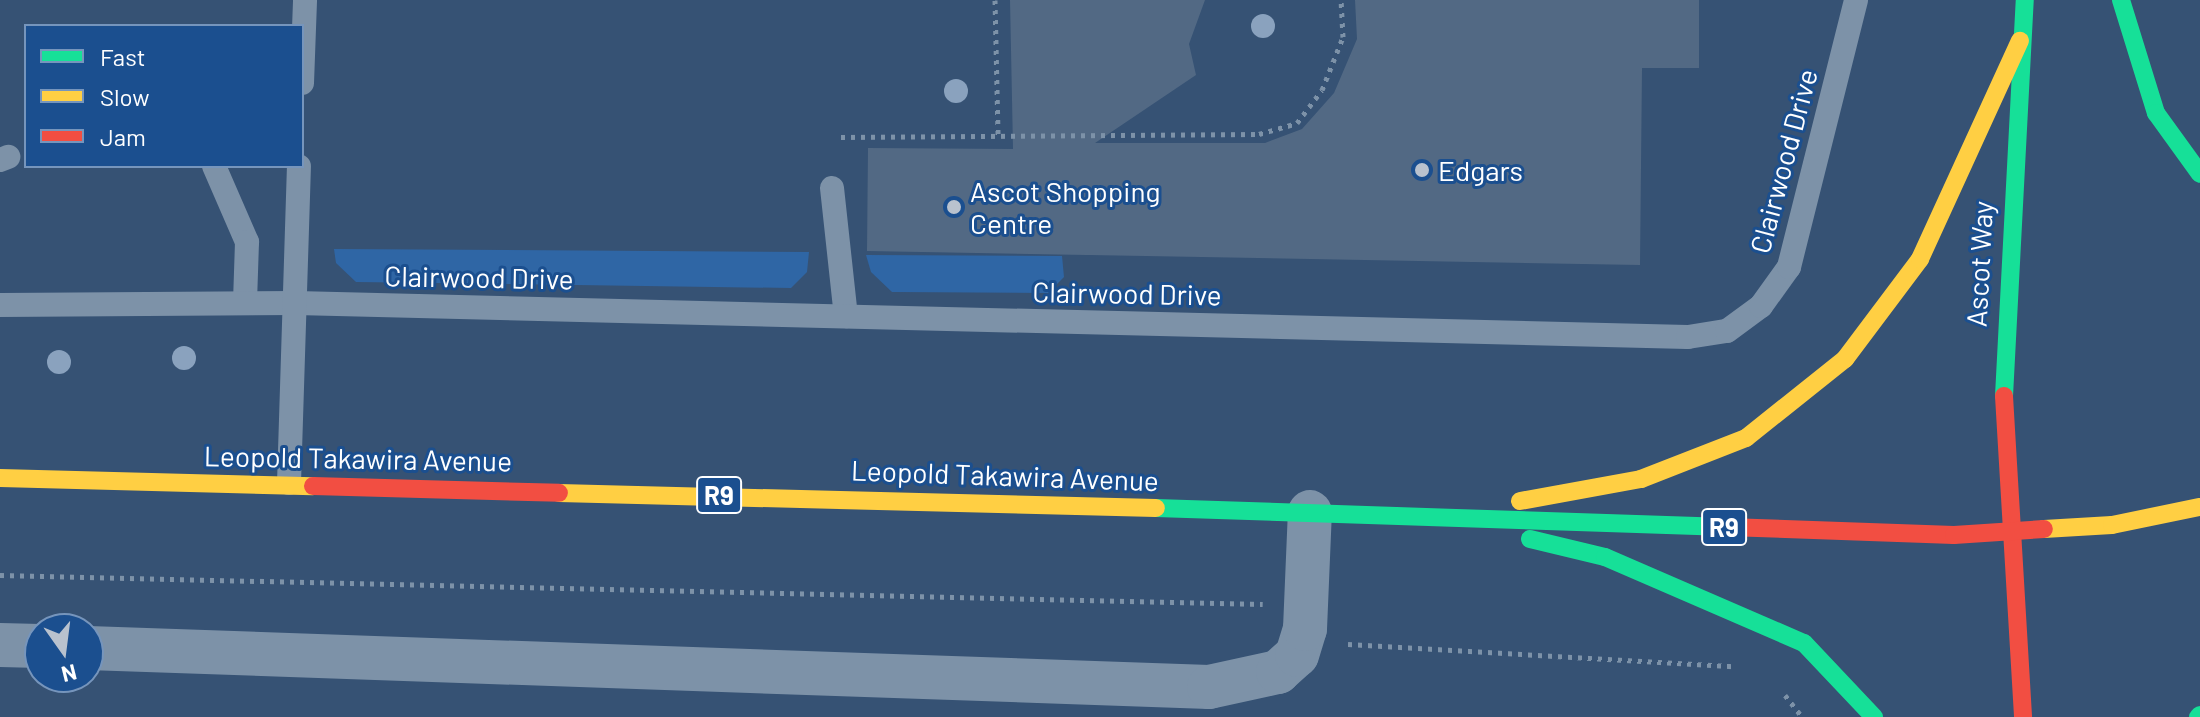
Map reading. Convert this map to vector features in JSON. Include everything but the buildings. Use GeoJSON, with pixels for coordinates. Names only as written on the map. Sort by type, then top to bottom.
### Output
{"type":"FeatureCollection","features":[{"type":"Feature","properties":{"kind":"main road","name":"Ascot Way"},"geometry":{"type":"LineString","coordinates":[[2023,717],[2009,532],[2002,366],[2020,41],[2025,0]]}},
{"type":"Feature","properties":{"kind":"main road"},"geometry":{"type":"LineString","coordinates":[[2121,0],[2156,113],[2200,174]]}},
{"type":"Feature","properties":{"kind":"main road"},"geometry":{"type":"LineString","coordinates":[[1439,516],[1641,479],[1746,438],[1845,359],[1920,259],[2020,41]]}},
{"type":"Feature","properties":{"kind":"main road","name":"Leopold Takawira Avenue"},"geometry":{"type":"LineString","coordinates":[[0,478],[289,483],[1310,512],[1954,535],[2009,532]]}},
{"type":"Feature","properties":{"kind":"main road","name":"R9"},"geometry":{"type":"LineString","coordinates":[[2009,532],[2112,525],[2200,507]]}},
{"type":"Feature","properties":{"kind":"main road"},"geometry":{"type":"LineString","coordinates":[[1439,516],[1605,557],[1804,643],[1874,717]]}},
{"type":"Feature","properties":{"kind":"street"},"geometry":{"type":"LineString","coordinates":[[104,649],[1209,687],[1278,672],[1297,655],[1306,605],[1310,512]]}},
{"type":"Feature","properties":{"kind":"street"},"geometry":{"type":"LineString","coordinates":[[0,645],[24,646]]}},
{"type":"Feature","properties":{"kind":"lane"},"geometry":{"type":"LineString","coordinates":[[304,28],[305,0]]}},
{"type":"Feature","properties":{"kind":"lane","name":"Clairwood Drive"},"geometry":{"type":"LineString","coordinates":[[0,305],[296,303],[1688,337],[1727,331],[1761,306],[1789,267],[1856,0]]}},
{"type":"Feature","properties":{"kind":"lane"},"geometry":{"type":"LineString","coordinates":[[215,168],[247,242],[245,303]]}},
{"type":"Feature","properties":{"kind":"lane"},"geometry":{"type":"LineString","coordinates":[[289,483],[299,168]]}},
{"type":"Feature","properties":{"kind":"lane"},"geometry":{"type":"LineString","coordinates":[[832,188],[846,316]]}},
{"type":"Feature","properties":{"kind":"path"},"geometry":{"type":"LineString","coordinates":[[995,0],[998,136]]}},
{"type":"Feature","properties":{"kind":"path"},"geometry":{"type":"LineString","coordinates":[[841,137],[1259,134],[1297,123],[1322,90],[1343,37],[1341,0]]}},
{"type":"Feature","properties":{"kind":"path"},"geometry":{"type":"LineString","coordinates":[[0,575],[1306,605],[1340,643],[1748,667]]}},
{"type":"Feature","properties":{"kind":"path"},"geometry":{"type":"LineString","coordinates":[[1783,692],[1802,717]]}},
{"type":"Feature","properties":{"kind":"shaded area"},"geometry":{"type":"Polygon","coordinates":[[[334,249],[809,252],[807,272],[791,288],[356,282],[336,263],[334,249]]]}},
{"type":"Feature","properties":{"kind":"shaded area"},"geometry":{"type":"Polygon","coordinates":[[[866,255],[1062,256],[1064,277],[1048,293],[892,292],[871,272],[866,255]]]}},
{"type":"Feature","properties":{"kind":"traffic: fast"},"geometry":{"type":"LineString","coordinates":[[2004,396],[2025,0]]}},
{"type":"Feature","properties":{"kind":"traffic: fast"},"geometry":{"type":"LineString","coordinates":[[2121,0],[2156,113],[2200,174]]}},
{"type":"Feature","properties":{"kind":"traffic: fast"},"geometry":{"type":"LineString","coordinates":[[1156,508],[1727,527]]}},
{"type":"Feature","properties":{"kind":"traffic: fast"},"geometry":{"type":"LineString","coordinates":[[1530,539],[1605,557],[1804,643],[1874,717]]}},
{"type":"Feature","properties":{"kind":"traffic: slow"},"geometry":{"type":"LineString","coordinates":[[1520,501],[1641,479],[1746,438],[1845,359],[1920,259],[2020,41]]}},
{"type":"Feature","properties":{"kind":"traffic: slow"},"geometry":{"type":"LineString","coordinates":[[0,478],[313,486]]}},
{"type":"Feature","properties":{"kind":"traffic: slow"},"geometry":{"type":"LineString","coordinates":[[559,493],[1156,508]]}},
{"type":"Feature","properties":{"kind":"traffic: slow"},"geometry":{"type":"LineString","coordinates":[[2044,529],[2112,525],[2200,507]]}},
{"type":"Feature","properties":{"kind":"traffic: jam"},"geometry":{"type":"LineString","coordinates":[[2004,396],[2023,717]]}},
{"type":"Feature","properties":{"kind":"traffic: jam"},"geometry":{"type":"LineString","coordinates":[[313,486],[559,493]]}},
{"type":"Feature","properties":{"kind":"traffic: jam"},"geometry":{"type":"LineString","coordinates":[[1727,527],[1954,535],[2044,529]]}},
{"type":"Feature","properties":{"kind":"place","name":"Edgars"},"geometry":{"type":"Point","coordinates":[1422,170]}},
{"type":"Feature","properties":{"kind":"place","name":"Ascot Shopping Centre"},"geometry":{"type":"Point","coordinates":[954,207]}}]}
